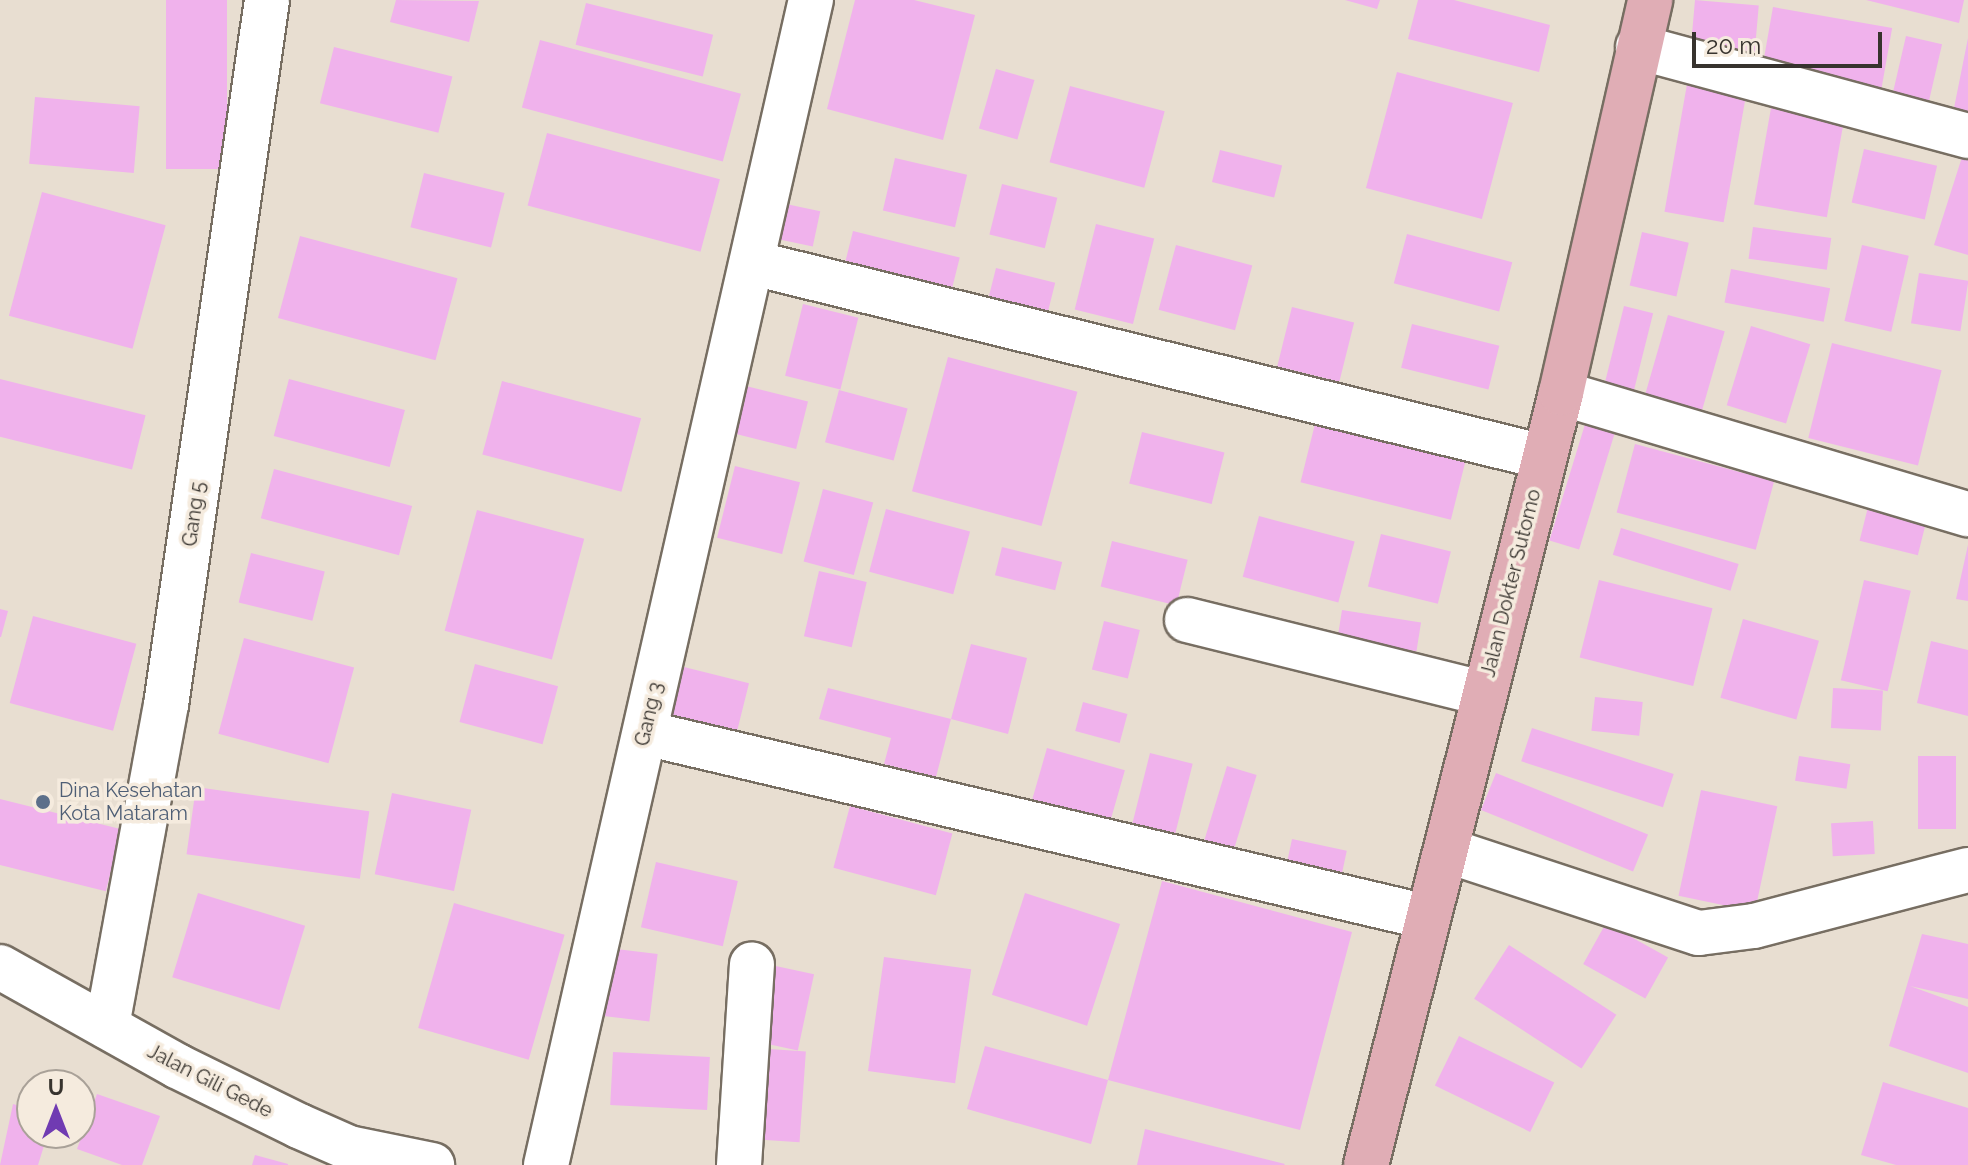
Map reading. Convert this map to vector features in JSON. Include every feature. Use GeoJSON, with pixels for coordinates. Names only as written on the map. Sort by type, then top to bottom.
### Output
{"type":"FeatureCollection","features":[{"type":"Feature","properties":{"kind":"main road","name":"Jalan Dokter Sutomo"},"geometry":{"type":"LineString","coordinates":[[1366,1165],[1561,393],[1650,0]]}},
{"type":"Feature","properties":{"kind":"street","name":"Gang 5"},"geometry":{"type":"LineString","coordinates":[[107,1026],[166,705],[267,0]]}},
{"type":"Feature","properties":{"kind":"street","name":"Gang 3"},"geometry":{"type":"LineString","coordinates":[[546,1165],[811,0]]}},
{"type":"Feature","properties":{"kind":"street"},"geometry":{"type":"LineString","coordinates":[[1638,47],[1968,136]]}},
{"type":"Feature","properties":{"kind":"street"},"geometry":{"type":"LineString","coordinates":[[753,263],[1544,457]]}},
{"type":"Feature","properties":{"kind":"street"},"geometry":{"type":"LineString","coordinates":[[1561,393],[1968,514]]}},
{"type":"Feature","properties":{"kind":"street"},"geometry":{"type":"LineString","coordinates":[[1187,620],[1483,693]]}},
{"type":"Feature","properties":{"kind":"street"},"geometry":{"type":"LineString","coordinates":[[645,733],[1427,917]]}},
{"type":"Feature","properties":{"kind":"street"},"geometry":{"type":"LineString","coordinates":[[1446,850],[1699,933],[1754,926],[1968,870]]}},
{"type":"Feature","properties":{"kind":"street"},"geometry":{"type":"LineString","coordinates":[[739,1165],[752,964]]}},
{"type":"Feature","properties":{"kind":"street","name":"Jalan Gili Gede"},"geometry":{"type":"LineString","coordinates":[[0,967],[247,1102],[349,1148],[432,1165]]}},
{"type":"Feature","properties":{"kind":"building"},"geometry":{"type":"Polygon","coordinates":[[[166,0],[227,0],[227,169],[166,169],[166,0]]]}},
{"type":"Feature","properties":{"kind":"building"},"geometry":{"type":"Polygon","coordinates":[[[396,0],[479,1],[469,42],[390,22],[396,0]]]}},
{"type":"Feature","properties":{"kind":"building"},"geometry":{"type":"Polygon","coordinates":[[[855,0],[914,0],[975,15],[943,140],[827,109],[855,0]]]}},
{"type":"Feature","properties":{"kind":"building"},"geometry":{"type":"Polygon","coordinates":[[[1345,0],[1380,0],[1377,9],[1345,0]]]}},
{"type":"Feature","properties":{"kind":"building"},"geometry":{"type":"Polygon","coordinates":[[[1418,0],[1454,0],[1550,25],[1539,72],[1408,39],[1418,0]]]}},
{"type":"Feature","properties":{"kind":"building"},"geometry":{"type":"Polygon","coordinates":[[[1695,0],[1759,6],[1755,51],[1691,46],[1695,0]]]}},
{"type":"Feature","properties":{"kind":"building"},"geometry":{"type":"Polygon","coordinates":[[[1866,0],[1964,0],[1959,23],[1866,0]]]}},
{"type":"Feature","properties":{"kind":"building"},"geometry":{"type":"Polygon","coordinates":[[[586,3],[713,35],[703,76],[576,45],[586,3]]]}},
{"type":"Feature","properties":{"kind":"building"},"geometry":{"type":"Polygon","coordinates":[[[1773,7],[1892,28],[1880,96],[1761,75],[1773,7]]]}},
{"type":"Feature","properties":{"kind":"building"},"geometry":{"type":"Polygon","coordinates":[[[1906,36],[1942,44],[1927,111],[1891,102],[1906,36]]]}},
{"type":"Feature","properties":{"kind":"building"},"geometry":{"type":"Polygon","coordinates":[[[1968,38],[1968,121],[1952,118],[1968,38]]]}},
{"type":"Feature","properties":{"kind":"building"},"geometry":{"type":"Polygon","coordinates":[[[540,40],[741,94],[723,161],[522,108],[540,40]]]}},
{"type":"Feature","properties":{"kind":"building"},"geometry":{"type":"Polygon","coordinates":[[[334,47],[452,77],[438,133],[320,103],[334,47]]]}},
{"type":"Feature","properties":{"kind":"building"},"geometry":{"type":"Polygon","coordinates":[[[996,69],[1034,80],[1017,140],[979,129],[996,69]]]}},
{"type":"Feature","properties":{"kind":"building"},"geometry":{"type":"Polygon","coordinates":[[[1397,72],[1513,103],[1482,219],[1366,188],[1397,72]]]}},
{"type":"Feature","properties":{"kind":"building"},"geometry":{"type":"Polygon","coordinates":[[[1689,73],[1748,83],[1724,222],[1665,212],[1689,73]]]}},
{"type":"Feature","properties":{"kind":"building"},"geometry":{"type":"Polygon","coordinates":[[[1070,86],[1165,111],[1144,188],[1050,162],[1070,86]]]}},
{"type":"Feature","properties":{"kind":"building"},"geometry":{"type":"Polygon","coordinates":[[[35,97],[140,106],[134,173],[29,164],[35,97]]]}},
{"type":"Feature","properties":{"kind":"building"},"geometry":{"type":"Polygon","coordinates":[[[1771,108],[1844,121],[1827,217],[1754,205],[1771,108]]]}},
{"type":"Feature","properties":{"kind":"building"},"geometry":{"type":"Polygon","coordinates":[[[547,133],[720,179],[700,252],[528,205],[547,133]]]}},
{"type":"Feature","properties":{"kind":"building"},"geometry":{"type":"Polygon","coordinates":[[[1864,149],[1937,166],[1925,219],[1852,203],[1864,149]]]}},
{"type":"Feature","properties":{"kind":"building"},"geometry":{"type":"Polygon","coordinates":[[[1220,150],[1282,165],[1274,198],[1212,182],[1220,150]]]}},
{"type":"Feature","properties":{"kind":"building"},"geometry":{"type":"Polygon","coordinates":[[[1962,157],[1968,159],[1968,255],[1934,245],[1962,157]]]}},
{"type":"Feature","properties":{"kind":"building"},"geometry":{"type":"Polygon","coordinates":[[[895,158],[967,175],[955,227],[883,211],[895,158]]]}},
{"type":"Feature","properties":{"kind":"building"},"geometry":{"type":"Polygon","coordinates":[[[424,173],[505,193],[491,247],[410,227],[424,173]]]}},
{"type":"Feature","properties":{"kind":"building"},"geometry":{"type":"Polygon","coordinates":[[[1002,184],[1057,198],[1045,248],[989,234],[1002,184]]]}},
{"type":"Feature","properties":{"kind":"building"},"geometry":{"type":"Polygon","coordinates":[[[42,192],[166,225],[133,349],[9,316],[42,192]]]}},
{"type":"Feature","properties":{"kind":"building"},"geometry":{"type":"Polygon","coordinates":[[[786,204],[820,211],[813,246],[779,239],[786,204]]]}},
{"type":"Feature","properties":{"kind":"building"},"geometry":{"type":"Polygon","coordinates":[[[1096,224],[1154,239],[1133,324],[1075,309],[1096,224]]]}},
{"type":"Feature","properties":{"kind":"building"},"geometry":{"type":"Polygon","coordinates":[[[1753,227],[1831,238],[1827,270],[1749,259],[1753,227]]]}},
{"type":"Feature","properties":{"kind":"building"},"geometry":{"type":"Polygon","coordinates":[[[853,231],[960,258],[951,292],[845,265],[853,231]]]}},
{"type":"Feature","properties":{"kind":"building"},"geometry":{"type":"Polygon","coordinates":[[[1642,232],[1689,243],[1676,296],[1630,286],[1642,232]]]}},
{"type":"Feature","properties":{"kind":"building"},"geometry":{"type":"Polygon","coordinates":[[[1407,234],[1512,262],[1499,311],[1394,283],[1407,234]]]}},
{"type":"Feature","properties":{"kind":"building"},"geometry":{"type":"Polygon","coordinates":[[[300,236],[457,278],[435,360],[278,318],[300,236]]]}},
{"type":"Feature","properties":{"kind":"building"},"geometry":{"type":"Polygon","coordinates":[[[1176,245],[1252,265],[1235,330],[1159,310],[1176,245]]]}},
{"type":"Feature","properties":{"kind":"building"},"geometry":{"type":"Polygon","coordinates":[[[1862,245],[1909,256],[1891,332],[1844,321],[1862,245]]]}},
{"type":"Feature","properties":{"kind":"building"},"geometry":{"type":"Polygon","coordinates":[[[996,268],[1055,283],[1045,323],[986,308],[996,268]]]}},
{"type":"Feature","properties":{"kind":"building"},"geometry":{"type":"Polygon","coordinates":[[[1731,269],[1830,288],[1824,322],[1725,302],[1731,269]]]}},
{"type":"Feature","properties":{"kind":"building"},"geometry":{"type":"Polygon","coordinates":[[[1919,273],[1968,281],[1960,331],[1911,323],[1919,273]]]}},
{"type":"Feature","properties":{"kind":"building"},"geometry":{"type":"Polygon","coordinates":[[[803,304],[858,318],[840,390],[785,376],[803,304]]]}},
{"type":"Feature","properties":{"kind":"building"},"geometry":{"type":"Polygon","coordinates":[[[1624,306],[1653,313],[1632,398],[1603,390],[1624,306]]]}},
{"type":"Feature","properties":{"kind":"building"},"geometry":{"type":"Polygon","coordinates":[[[1292,307],[1354,322],[1339,382],[1277,366],[1292,307]]]}},
{"type":"Feature","properties":{"kind":"building"},"geometry":{"type":"Polygon","coordinates":[[[1668,315],[1725,331],[1698,424],[1642,407],[1668,315]]]}},
{"type":"Feature","properties":{"kind":"building"},"geometry":{"type":"Polygon","coordinates":[[[1412,324],[1499,346],[1488,389],[1401,368],[1412,324]]]}},
{"type":"Feature","properties":{"kind":"building"},"geometry":{"type":"Polygon","coordinates":[[[1751,326],[1810,344],[1786,424],[1727,405],[1751,326]]]}},
{"type":"Feature","properties":{"kind":"building"},"geometry":{"type":"Polygon","coordinates":[[[1832,343],[1942,370],[1918,465],[1808,438],[1832,343]]]}},
{"type":"Feature","properties":{"kind":"building"},"geometry":{"type":"Polygon","coordinates":[[[948,357],[1077,392],[1041,526],[912,491],[948,357]]]}},
{"type":"Feature","properties":{"kind":"building"},"geometry":{"type":"Polygon","coordinates":[[[0,379],[146,415],[132,470],[0,437],[0,379]]]}},
{"type":"Feature","properties":{"kind":"building"},"geometry":{"type":"Polygon","coordinates":[[[289,379],[405,410],[390,467],[274,436],[289,379]]]}},
{"type":"Feature","properties":{"kind":"building"},"geometry":{"type":"Polygon","coordinates":[[[502,381],[641,418],[621,492],[482,454],[502,381]]]}},
{"type":"Feature","properties":{"kind":"building"},"geometry":{"type":"Polygon","coordinates":[[[742,385],[808,401],[796,449],[730,433],[742,385]]]}},
{"type":"Feature","properties":{"kind":"building"},"geometry":{"type":"Polygon","coordinates":[[[839,390],[908,408],[894,461],[825,442],[839,390]]]}},
{"type":"Feature","properties":{"kind":"building"},"geometry":{"type":"Polygon","coordinates":[[[1586,421],[1616,430],[1579,550],[1549,541],[1586,421]]]}},
{"type":"Feature","properties":{"kind":"building"},"geometry":{"type":"Polygon","coordinates":[[[1315,424],[1465,461],[1451,520],[1300,482],[1315,424]]]}},
{"type":"Feature","properties":{"kind":"building"},"geometry":{"type":"Polygon","coordinates":[[[1142,432],[1224,453],[1212,504],[1129,483],[1142,432]]]}},
{"type":"Feature","properties":{"kind":"building"},"geometry":{"type":"Polygon","coordinates":[[[1635,444],[1774,481],[1756,550],[1617,513],[1635,444]]]}},
{"type":"Feature","properties":{"kind":"building"},"geometry":{"type":"Polygon","coordinates":[[[735,466],[800,482],[782,554],[717,538],[735,466]]]}},
{"type":"Feature","properties":{"kind":"building"},"geometry":{"type":"Polygon","coordinates":[[[274,469],[412,506],[399,555],[261,518],[274,469]]]}},
{"type":"Feature","properties":{"kind":"building"},"geometry":{"type":"Polygon","coordinates":[[[823,489],[873,502],[854,575],[804,561],[823,489]]]}},
{"type":"Feature","properties":{"kind":"building"},"geometry":{"type":"Polygon","coordinates":[[[1870,499],[1928,514],[1918,555],[1860,541],[1870,499]]]}},
{"type":"Feature","properties":{"kind":"building"},"geometry":{"type":"Polygon","coordinates":[[[886,509],[970,532],[953,594],[869,572],[886,509]]]}},
{"type":"Feature","properties":{"kind":"building"},"geometry":{"type":"Polygon","coordinates":[[[477,510],[584,539],[552,659],[445,631],[477,510]]]}},
{"type":"Feature","properties":{"kind":"building"},"geometry":{"type":"Polygon","coordinates":[[[1259,516],[1355,542],[1338,602],[1243,577],[1259,516]]]}},
{"type":"Feature","properties":{"kind":"building"},"geometry":{"type":"Polygon","coordinates":[[[1621,528],[1739,564],[1730,591],[1613,555],[1621,528]]]}},
{"type":"Feature","properties":{"kind":"building"},"geometry":{"type":"Polygon","coordinates":[[[1381,534],[1451,551],[1438,604],[1368,586],[1381,534]]]}},
{"type":"Feature","properties":{"kind":"building"},"geometry":{"type":"Polygon","coordinates":[[[1112,541],[1188,560],[1176,605],[1101,587],[1112,541]]]}},
{"type":"Feature","properties":{"kind":"building"},"geometry":{"type":"Polygon","coordinates":[[[1968,545],[1968,601],[1956,599],[1968,545]]]}},
{"type":"Feature","properties":{"kind":"building"},"geometry":{"type":"Polygon","coordinates":[[[1002,547],[1062,562],[1055,590],[995,575],[1002,547]]]}},
{"type":"Feature","properties":{"kind":"building"},"geometry":{"type":"Polygon","coordinates":[[[251,553],[325,571],[312,621],[239,602],[251,553]]]}},
{"type":"Feature","properties":{"kind":"building"},"geometry":{"type":"Polygon","coordinates":[[[819,571],[867,582],[852,647],[804,636],[819,571]]]}},
{"type":"Feature","properties":{"kind":"building"},"geometry":{"type":"Polygon","coordinates":[[[1599,580],[1713,608],[1693,686],[1580,658],[1599,580]]]}},
{"type":"Feature","properties":{"kind":"building"},"geometry":{"type":"Polygon","coordinates":[[[1864,580],[1911,591],[1888,691],[1841,680],[1864,580]]]}},
{"type":"Feature","properties":{"kind":"building"},"geometry":{"type":"Polygon","coordinates":[[[0,609],[8,611],[1,637],[0,637],[0,609]]]}},
{"type":"Feature","properties":{"kind":"building"},"geometry":{"type":"Polygon","coordinates":[[[1342,610],[1421,623],[1416,651],[1337,639],[1342,610]]]}},
{"type":"Feature","properties":{"kind":"building"},"geometry":{"type":"Polygon","coordinates":[[[33,616],[136,644],[113,731],[10,703],[33,616]]]}},
{"type":"Feature","properties":{"kind":"building"},"geometry":{"type":"Polygon","coordinates":[[[1743,619],[1819,641],[1796,720],[1720,698],[1743,619]]]}},
{"type":"Feature","properties":{"kind":"building"},"geometry":{"type":"Polygon","coordinates":[[[1104,621],[1140,630],[1128,678],[1092,670],[1104,621]]]}},
{"type":"Feature","properties":{"kind":"building"},"geometry":{"type":"Polygon","coordinates":[[[244,638],[354,668],[328,763],[218,734],[244,638]]]}},
{"type":"Feature","properties":{"kind":"building"},"geometry":{"type":"Polygon","coordinates":[[[1931,641],[1968,650],[1968,716],[1917,703],[1931,641]]]}},
{"type":"Feature","properties":{"kind":"building"},"geometry":{"type":"Polygon","coordinates":[[[971,644],[1027,658],[1008,734],[951,719],[971,644]]]}},
{"type":"Feature","properties":{"kind":"building"},"geometry":{"type":"Polygon","coordinates":[[[475,664],[558,686],[543,744],[459,722],[475,664]]]}},
{"type":"Feature","properties":{"kind":"building"},"geometry":{"type":"Polygon","coordinates":[[[684,667],[749,683],[736,737],[671,720],[684,667]]]}},
{"type":"Feature","properties":{"kind":"building"},"geometry":{"type":"Polygon","coordinates":[[[828,688],[951,719],[936,777],[884,764],[891,738],[819,719],[828,688]]]}},
{"type":"Feature","properties":{"kind":"building"},"geometry":{"type":"Polygon","coordinates":[[[1833,688],[1883,691],[1881,731],[1831,728],[1833,688]]]}},
{"type":"Feature","properties":{"kind":"building"},"geometry":{"type":"Polygon","coordinates":[[[1595,697],[1643,702],[1639,736],[1591,731],[1595,697]]]}},
{"type":"Feature","properties":{"kind":"building"},"geometry":{"type":"Polygon","coordinates":[[[1083,702],[1127,714],[1120,743],[1075,731],[1083,702]]]}},
{"type":"Feature","properties":{"kind":"building"},"geometry":{"type":"Polygon","coordinates":[[[1532,728],[1674,774],[1663,807],[1521,761],[1532,728]]]}},
{"type":"Feature","properties":{"kind":"building"},"geometry":{"type":"Polygon","coordinates":[[[1047,748],[1125,770],[1109,824],[1032,802],[1047,748]]]}},
{"type":"Feature","properties":{"kind":"building"},"geometry":{"type":"Polygon","coordinates":[[[1150,753],[1193,764],[1175,834],[1132,824],[1150,753]]]}},
{"type":"Feature","properties":{"kind":"building"},"geometry":{"type":"Polygon","coordinates":[[[1799,756],[1850,764],[1846,789],[1795,781],[1799,756]]]}},
{"type":"Feature","properties":{"kind":"building"},"geometry":{"type":"Polygon","coordinates":[[[1918,756],[1956,756],[1956,829],[1918,829],[1918,756]]]}},
{"type":"Feature","properties":{"kind":"building"},"geometry":{"type":"Polygon","coordinates":[[[1227,766],[1257,775],[1233,853],[1203,843],[1227,766]]]}},
{"type":"Feature","properties":{"kind":"building"},"geometry":{"type":"Polygon","coordinates":[[[1496,773],[1648,834],[1633,872],[1481,810],[1496,773]]]}},
{"type":"Feature","properties":{"kind":"building"},"geometry":{"type":"Polygon","coordinates":[[[196,787],[369,811],[360,879],[187,854],[196,787]]]}},
{"type":"Feature","properties":{"kind":"building"},"geometry":{"type":"Polygon","coordinates":[[[1701,790],[1777,806],[1755,912],[1679,896],[1701,790]]]}},
{"type":"Feature","properties":{"kind":"building"},"geometry":{"type":"Polygon","coordinates":[[[392,793],[471,810],[454,891],[375,874],[392,793]]]}},
{"type":"Feature","properties":{"kind":"building"},"geometry":{"type":"Polygon","coordinates":[[[0,799],[121,829],[106,891],[0,865],[0,799]]]}},
{"type":"Feature","properties":{"kind":"building"},"geometry":{"type":"Polygon","coordinates":[[[850,806],[952,833],[936,895],[833,868],[850,806]]]}},
{"type":"Feature","properties":{"kind":"building"},"geometry":{"type":"Polygon","coordinates":[[[1873,821],[1875,854],[1833,856],[1831,823],[1873,821]]]}},
{"type":"Feature","properties":{"kind":"building"},"geometry":{"type":"Polygon","coordinates":[[[1292,839],[1347,851],[1340,884],[1285,872],[1292,839]]]}},
{"type":"Feature","properties":{"kind":"building"},"geometry":{"type":"Polygon","coordinates":[[[656,862],[738,881],[723,946],[641,927],[656,862]]]}},
{"type":"Feature","properties":{"kind":"building"},"geometry":{"type":"Polygon","coordinates":[[[1162,881],[1352,932],[1300,1130],[1108,1080],[1162,881]]]}},
{"type":"Feature","properties":{"kind":"building"},"geometry":{"type":"Polygon","coordinates":[[[198,893],[305,926],[279,1010],[172,977],[198,893]]]}},
{"type":"Feature","properties":{"kind":"building"},"geometry":{"type":"Polygon","coordinates":[[[1025,893],[1120,924],[1087,1026],[992,995],[1025,893]]]}},
{"type":"Feature","properties":{"kind":"building"},"geometry":{"type":"Polygon","coordinates":[[[454,903],[565,935],[529,1060],[418,1028],[454,903]]]}},
{"type":"Feature","properties":{"kind":"building"},"geometry":{"type":"Polygon","coordinates":[[[1606,923],[1668,957],[1645,999],[1583,964],[1606,923]]]}},
{"type":"Feature","properties":{"kind":"building"},"geometry":{"type":"Polygon","coordinates":[[[1922,934],[1968,944],[1968,999],[1910,986],[1968,1007],[1968,1073],[1889,1046],[1922,934]]]}},
{"type":"Feature","properties":{"kind":"building"},"geometry":{"type":"Polygon","coordinates":[[[1509,945],[1616,1015],[1581,1068],[1474,999],[1509,945]]]}},
{"type":"Feature","properties":{"kind":"building"},"geometry":{"type":"Polygon","coordinates":[[[608,948],[658,954],[649,1022],[600,1015],[608,948]]]}},
{"type":"Feature","properties":{"kind":"building"},"geometry":{"type":"Polygon","coordinates":[[[884,957],[971,969],[955,1083],[868,1071],[884,957]]]}},
{"type":"Feature","properties":{"kind":"building"},"geometry":{"type":"Polygon","coordinates":[[[771,965],[814,974],[798,1050],[755,1041],[771,965]]]}},
{"type":"Feature","properties":{"kind":"building"},"geometry":{"type":"Polygon","coordinates":[[[1459,1036],[1554,1082],[1530,1132],[1435,1085],[1459,1036]]]}},
{"type":"Feature","properties":{"kind":"building"},"geometry":{"type":"Polygon","coordinates":[[[985,1046],[1108,1080],[1091,1144],[967,1109],[985,1046]]]}},
{"type":"Feature","properties":{"kind":"building"},"geometry":{"type":"Polygon","coordinates":[[[755,1048],[806,1052],[800,1142],[749,1139],[755,1048]]]}},
{"type":"Feature","properties":{"kind":"building"},"geometry":{"type":"Polygon","coordinates":[[[613,1052],[710,1057],[707,1110],[610,1105],[613,1052]]]}},
{"type":"Feature","properties":{"kind":"building"},"geometry":{"type":"Polygon","coordinates":[[[1883,1082],[1968,1108],[1968,1165],[1896,1165],[1861,1155],[1883,1082]]]}},
{"type":"Feature","properties":{"kind":"building"},"geometry":{"type":"Polygon","coordinates":[[[97,1094],[160,1116],[142,1165],[122,1165],[77,1149],[96,1149],[97,1094]]]}},
{"type":"Feature","properties":{"kind":"building"},"geometry":{"type":"Polygon","coordinates":[[[13,1104],[16,1105],[16,1149],[43,1149],[38,1165],[0,1165],[13,1104]]]}},
{"type":"Feature","properties":{"kind":"building"},"geometry":{"type":"Polygon","coordinates":[[[1145,1129],[1285,1164],[1137,1165],[1145,1129]]]}},
{"type":"Feature","properties":{"kind":"building"},"geometry":{"type":"Polygon","coordinates":[[[255,1155],[288,1164],[288,1165],[252,1165],[255,1155]]]}},
{"type":"Feature","properties":{"kind":"place","name":"Dina Kesehatan Kota Mataram"},"geometry":{"type":"Point","coordinates":[43,802]}}]}
